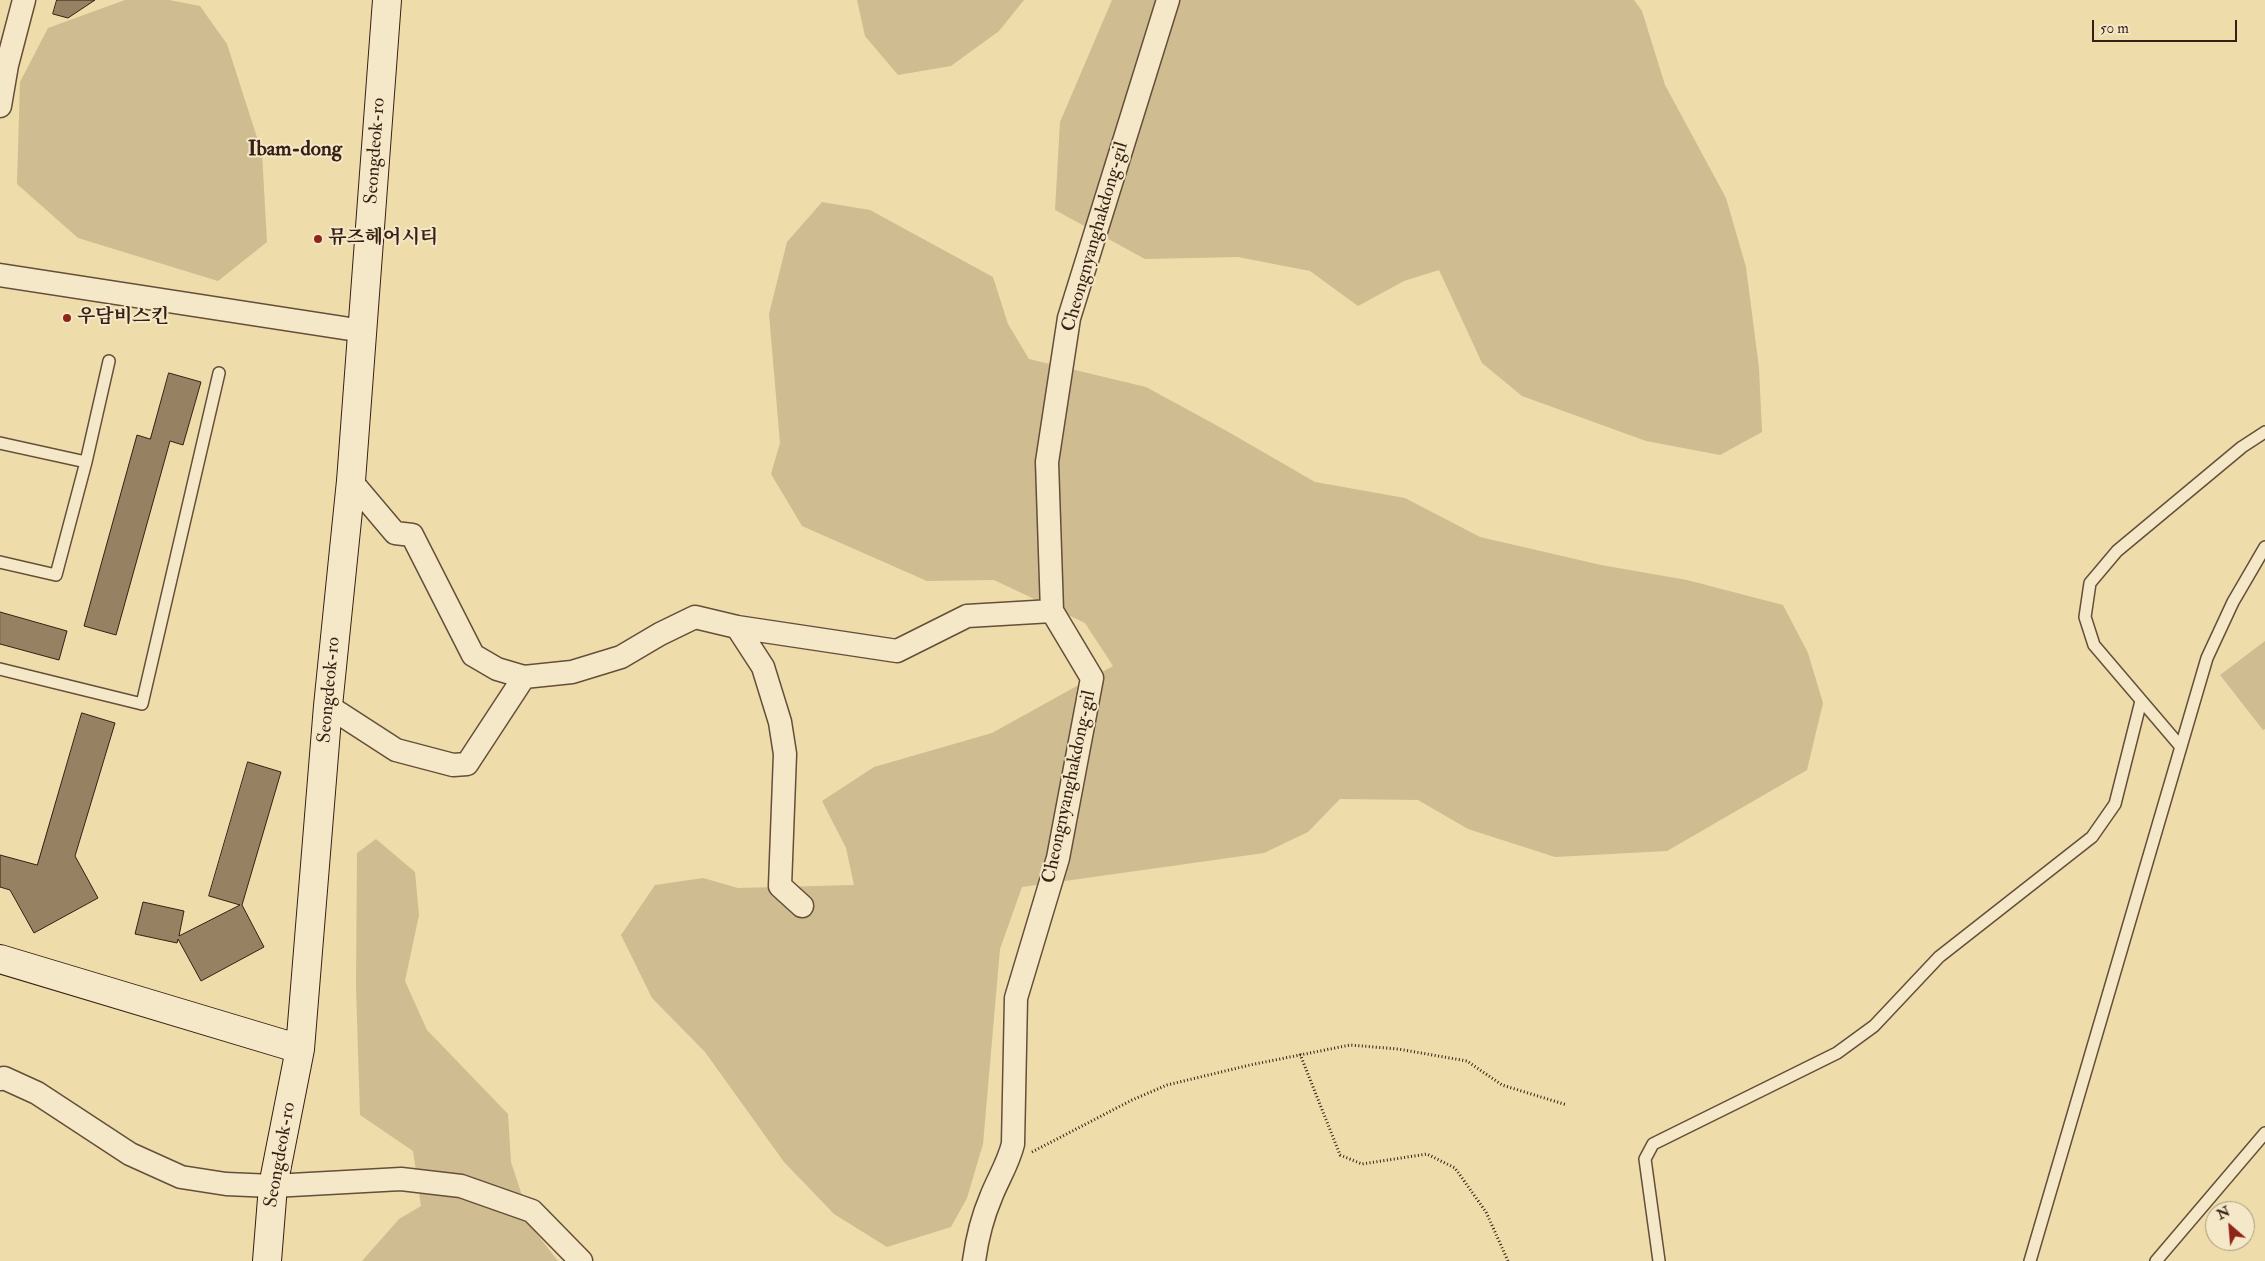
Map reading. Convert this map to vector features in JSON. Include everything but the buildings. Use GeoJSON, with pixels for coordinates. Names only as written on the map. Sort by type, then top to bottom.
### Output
{"type":"FeatureCollection","features":[{"type":"Feature","properties":{"kind":"street"},"geometry":{"type":"LineString","coordinates":[[0,106],[3,62],[24,0]]}},
{"type":"Feature","properties":{"kind":"street","name":"Seongdeok-ro"},"geometry":{"type":"LineString","coordinates":[[267,1261],[273,1186],[300,1049],[328,706],[351,482],[387,0]]}},
{"type":"Feature","properties":{"kind":"street","name":"Cheongnyanghakdong-gil"},"geometry":{"type":"LineString","coordinates":[[974,1261],[978,1236],[990,1198],[1009,1161],[1012,1144],[1016,998],[1058,858],[1092,678],[1052,611],[1047,462],[1069,318],[1168,0]]}},
{"type":"Feature","properties":{"kind":"street"},"geometry":{"type":"LineString","coordinates":[[0,275],[363,331]]}},
{"type":"Feature","properties":{"kind":"street"},"geometry":{"type":"LineString","coordinates":[[351,482],[395,533],[412,536],[473,655],[497,668],[524,677],[572,672],[621,658],[660,634],[695,617],[737,627],[896,651],[967,616],[1052,611]]}},
{"type":"Feature","properties":{"kind":"street"},"geometry":{"type":"LineString","coordinates":[[737,627],[763,667],[780,722],[785,754],[780,886],[802,906]]}},
{"type":"Feature","properties":{"kind":"street"},"geometry":{"type":"LineString","coordinates":[[328,706],[396,750],[453,765],[467,764],[524,677]]}},
{"type":"Feature","properties":{"kind":"street"},"geometry":{"type":"LineString","coordinates":[[0,959],[300,1049]]}},
{"type":"Feature","properties":{"kind":"street"},"geometry":{"type":"LineString","coordinates":[[0,1079],[4,1078],[37,1093],[130,1154],[181,1177],[226,1184],[273,1186],[401,1179],[461,1186],[532,1210],[581,1261]]}},
{"type":"Feature","properties":{"kind":"lane"},"geometry":{"type":"LineString","coordinates":[[0,562],[56,575],[86,462],[109,361]]}},
{"type":"Feature","properties":{"kind":"lane"},"geometry":{"type":"LineString","coordinates":[[0,669],[142,704],[218,373]]}},
{"type":"Feature","properties":{"kind":"lane"},"geometry":{"type":"LineString","coordinates":[[2181,747],[2094,645],[2085,617],[2090,583],[2117,551],[2242,447],[2265,432]]}},
{"type":"Feature","properties":{"kind":"lane"},"geometry":{"type":"LineString","coordinates":[[0,443],[86,462]]}},
{"type":"Feature","properties":{"kind":"lane"},"geometry":{"type":"LineString","coordinates":[[2030,1261],[2207,658],[2233,602],[2265,546]]}},
{"type":"Feature","properties":{"kind":"lane"},"geometry":{"type":"LineString","coordinates":[[1659,1261],[1644,1159],[1653,1144],[1837,1053],[1874,1026],[1940,957],[2092,837],[2115,804],[2141,701]]}},
{"type":"Feature","properties":{"kind":"lane"},"geometry":{"type":"LineString","coordinates":[[2156,1261],[2265,1134]]}},
{"type":"Feature","properties":{"kind":"path"},"geometry":{"type":"LineString","coordinates":[[1009,1161],[1025,1156],[1132,1100],[1167,1085],[1300,1054],[1350,1045],[1398,1050],[1467,1061],[1502,1085],[1567,1105]]}},
{"type":"Feature","properties":{"kind":"path"},"geometry":{"type":"LineString","coordinates":[[1300,1054],[1340,1155],[1362,1164],[1427,1154],[1456,1168],[1486,1212],[1508,1261]]}},
{"type":"Feature","properties":{"kind":"shaded area"},"geometry":{"type":"Polygon","coordinates":[[[125,0],[169,0],[200,6],[227,44],[262,153],[267,242],[218,281],[78,238],[17,184],[20,82],[48,28],[125,0]]]}},
{"type":"Feature","properties":{"kind":"shaded area"},"geometry":{"type":"Polygon","coordinates":[[[857,0],[1024,0],[999,31],[951,66],[898,75],[865,36],[857,0]]]}},
{"type":"Feature","properties":{"kind":"shaded area"},"geometry":{"type":"Polygon","coordinates":[[[1112,0],[1634,0],[1642,11],[1665,85],[1726,198],[1746,267],[1759,368],[1762,432],[1720,455],[1646,441],[1522,396],[1482,363],[1439,270],[1404,281],[1358,306],[1310,271],[1238,257],[1145,259],[1055,210],[1060,122],[1112,0]]]}},
{"type":"Feature","properties":{"kind":"shaded area"},"geometry":{"type":"Polygon","coordinates":[[[822,202],[870,210],[993,277],[1008,324],[1029,359],[1146,387],[1315,482],[1405,498],[1480,537],[1601,565],[1687,580],[1783,605],[1808,653],[1823,703],[1807,770],[1667,851],[1555,857],[1468,829],[1418,800],[1340,799],[1308,832],[1264,853],[1022,887],[1000,949],[983,1144],[967,1198],[951,1227],[887,1247],[834,1214],[784,1162],[705,1052],[652,998],[621,935],[655,885],[703,878],[738,888],[854,885],[846,848],[822,801],[874,767],[992,733],[1113,666],[1085,623],[994,580],[927,581],[802,526],[771,474],[780,443],[769,314],[787,242],[822,202]]]}},
{"type":"Feature","properties":{"kind":"shaded area"},"geometry":{"type":"Polygon","coordinates":[[[2265,641],[2265,729],[2263,730],[2220,675],[2265,641]]]}},
{"type":"Feature","properties":{"kind":"shaded area"},"geometry":{"type":"Polygon","coordinates":[[[376,839],[415,872],[419,915],[405,981],[427,1030],[508,1114],[511,1162],[533,1229],[558,1261],[362,1261],[399,1219],[421,1206],[413,1151],[360,1115],[356,986],[357,853],[376,839]]]}},
{"type":"Feature","properties":{"kind":"place","name":"뮤즈헤어시티"},"geometry":{"type":"Point","coordinates":[318,239]}},
{"type":"Feature","properties":{"kind":"place","name":"우담비스킨"},"geometry":{"type":"Point","coordinates":[67,318]}},
{"type":"Feature","properties":{"kind":"district","name":"Ibam-dong"},"geometry":{"type":"Point","coordinates":[295,150]}}]}
